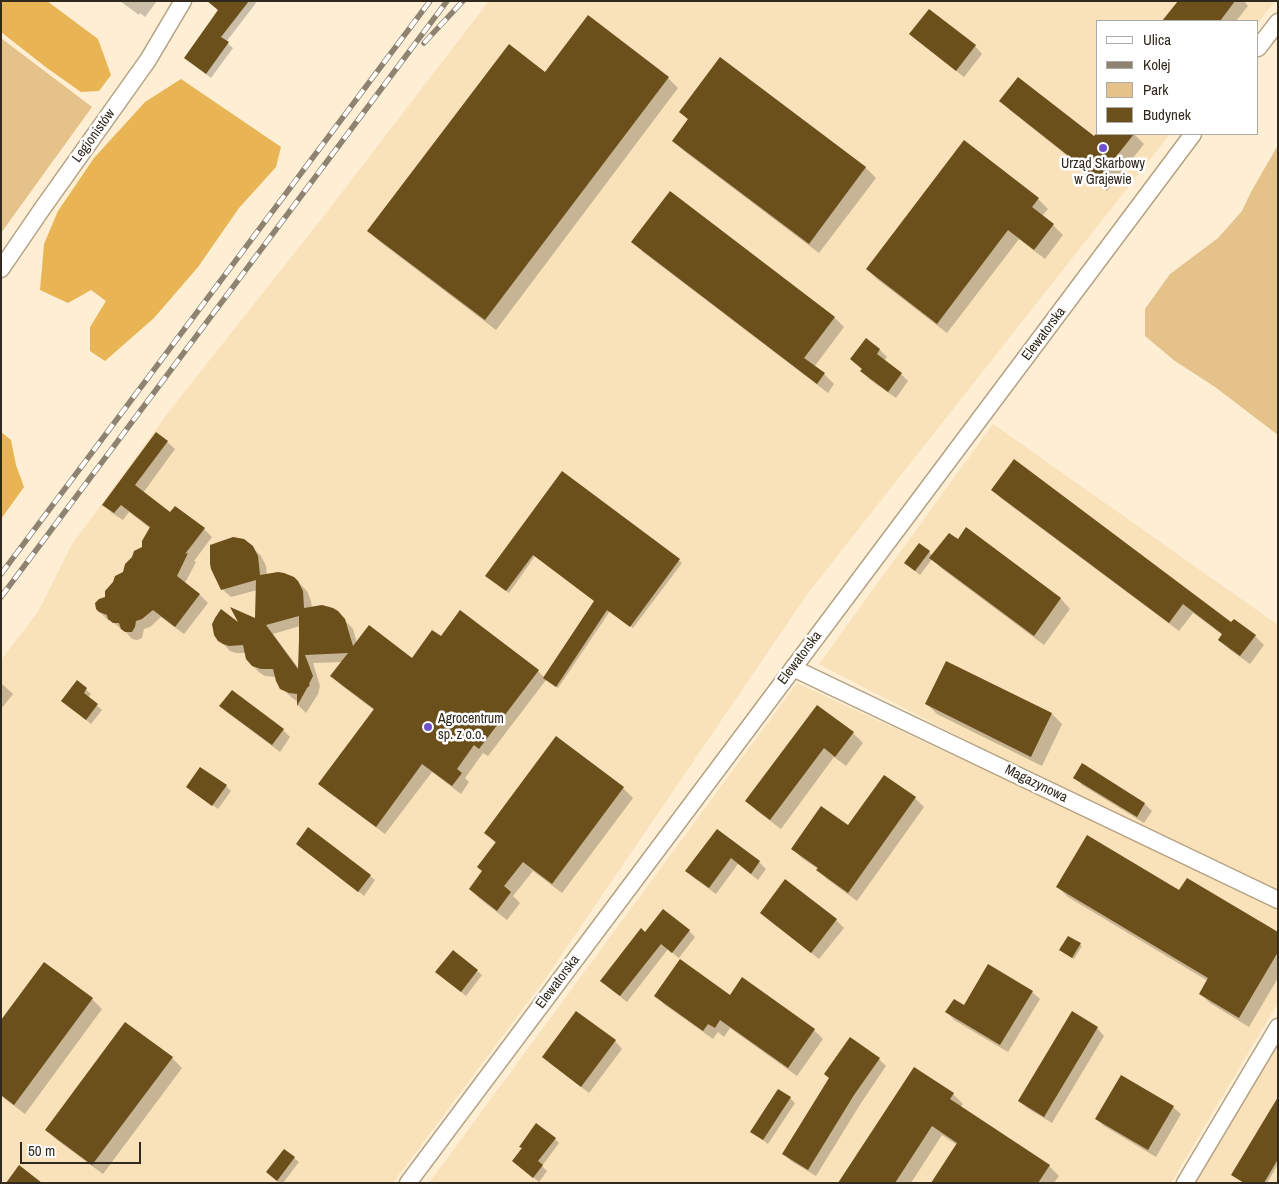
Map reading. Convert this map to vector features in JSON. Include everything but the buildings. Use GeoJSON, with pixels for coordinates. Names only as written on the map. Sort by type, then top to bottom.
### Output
{"type":"FeatureCollection","features":[{"type":"Feature","properties":{"kind":"street","name":"Legionistów"},"geometry":{"type":"LineString","coordinates":[[1,269],[148,60],[183,1]]}},
{"type":"Feature","properties":{"kind":"street"},"geometry":{"type":"LineString","coordinates":[[1259,47],[1278,22]]}},
{"type":"Feature","properties":{"kind":"street","name":"Elewatorska"},"geometry":{"type":"LineString","coordinates":[[408,1183],[1192,135]]}},
{"type":"Feature","properties":{"kind":"street","name":"Magazynowa"},"geometry":{"type":"LineString","coordinates":[[793,668],[1278,900]]}},
{"type":"Feature","properties":{"kind":"street"},"geometry":{"type":"LineString","coordinates":[[1185,1183],[1278,1026]]}},
{"type":"Feature","properties":{"kind":"shaded area"},"geometry":{"type":"Polygon","coordinates":[[[1,1],[47,1],[98,39],[111,75],[99,91],[81,92],[1,32],[1,1]]]}},
{"type":"Feature","properties":{"kind":"shaded area"},"geometry":{"type":"Polygon","coordinates":[[[489,1],[1275,1],[1259,22],[1259,20],[1096,20],[1096,135],[1169,135],[808,593],[543,982],[393,1183],[1,1183],[1,660],[38,612],[71,546],[167,414],[323,217],[489,1]]]}},
{"type":"Feature","properties":{"kind":"shaded area"},"geometry":{"type":"Polygon","coordinates":[[[181,79],[281,147],[276,167],[239,208],[198,267],[154,318],[105,361],[90,351],[90,327],[106,301],[91,290],[68,303],[40,290],[44,244],[58,211],[94,158],[145,102],[181,79]]]}},
{"type":"Feature","properties":{"kind":"shaded area"},"geometry":{"type":"Polygon","coordinates":[[[993,424],[1278,625],[1278,902],[819,664],[993,424]]]}},
{"type":"Feature","properties":{"kind":"shaded area"},"geometry":{"type":"Polygon","coordinates":[[[1,432],[11,440],[16,465],[24,487],[1,519],[1,432]]]}},
{"type":"Feature","properties":{"kind":"shaded area"},"geometry":{"type":"Polygon","coordinates":[[[797,683],[1278,906],[1278,1003],[1171,1183],[429,1183],[797,683]]]}},
{"type":"Feature","properties":{"kind":"shaded area"},"geometry":{"type":"Polygon","coordinates":[[[1278,1039],[1278,1183],[1194,1183],[1278,1039]]]}},
{"type":"Feature","properties":{"kind":"green space"},"geometry":{"type":"Polygon","coordinates":[[[1,38],[92,107],[1,233],[1,38]]]}},
{"type":"Feature","properties":{"kind":"green space"},"geometry":{"type":"Polygon","coordinates":[[[1278,145],[1278,435],[1215,387],[1175,361],[1145,336],[1145,309],[1170,274],[1218,238],[1242,211],[1278,145]]]}},
{"type":"Feature","properties":{"kind":"railway"},"geometry":{"type":"LineString","coordinates":[[1,574],[430,1]]}},
{"type":"Feature","properties":{"kind":"railway"},"geometry":{"type":"LineString","coordinates":[[1,597],[447,1]]}},
{"type":"Feature","properties":{"kind":"railway"},"geometry":{"type":"LineString","coordinates":[[424,43],[463,1]]}},
{"type":"Feature","properties":{"kind":"place","name":"Urząd Skarbowy w Grajewie"},"geometry":{"type":"Point","coordinates":[1103,148]}},
{"type":"Feature","properties":{"kind":"place","name":"Agrocentrum sp. z o.o."},"geometry":{"type":"Point","coordinates":[428,727]}}]}
